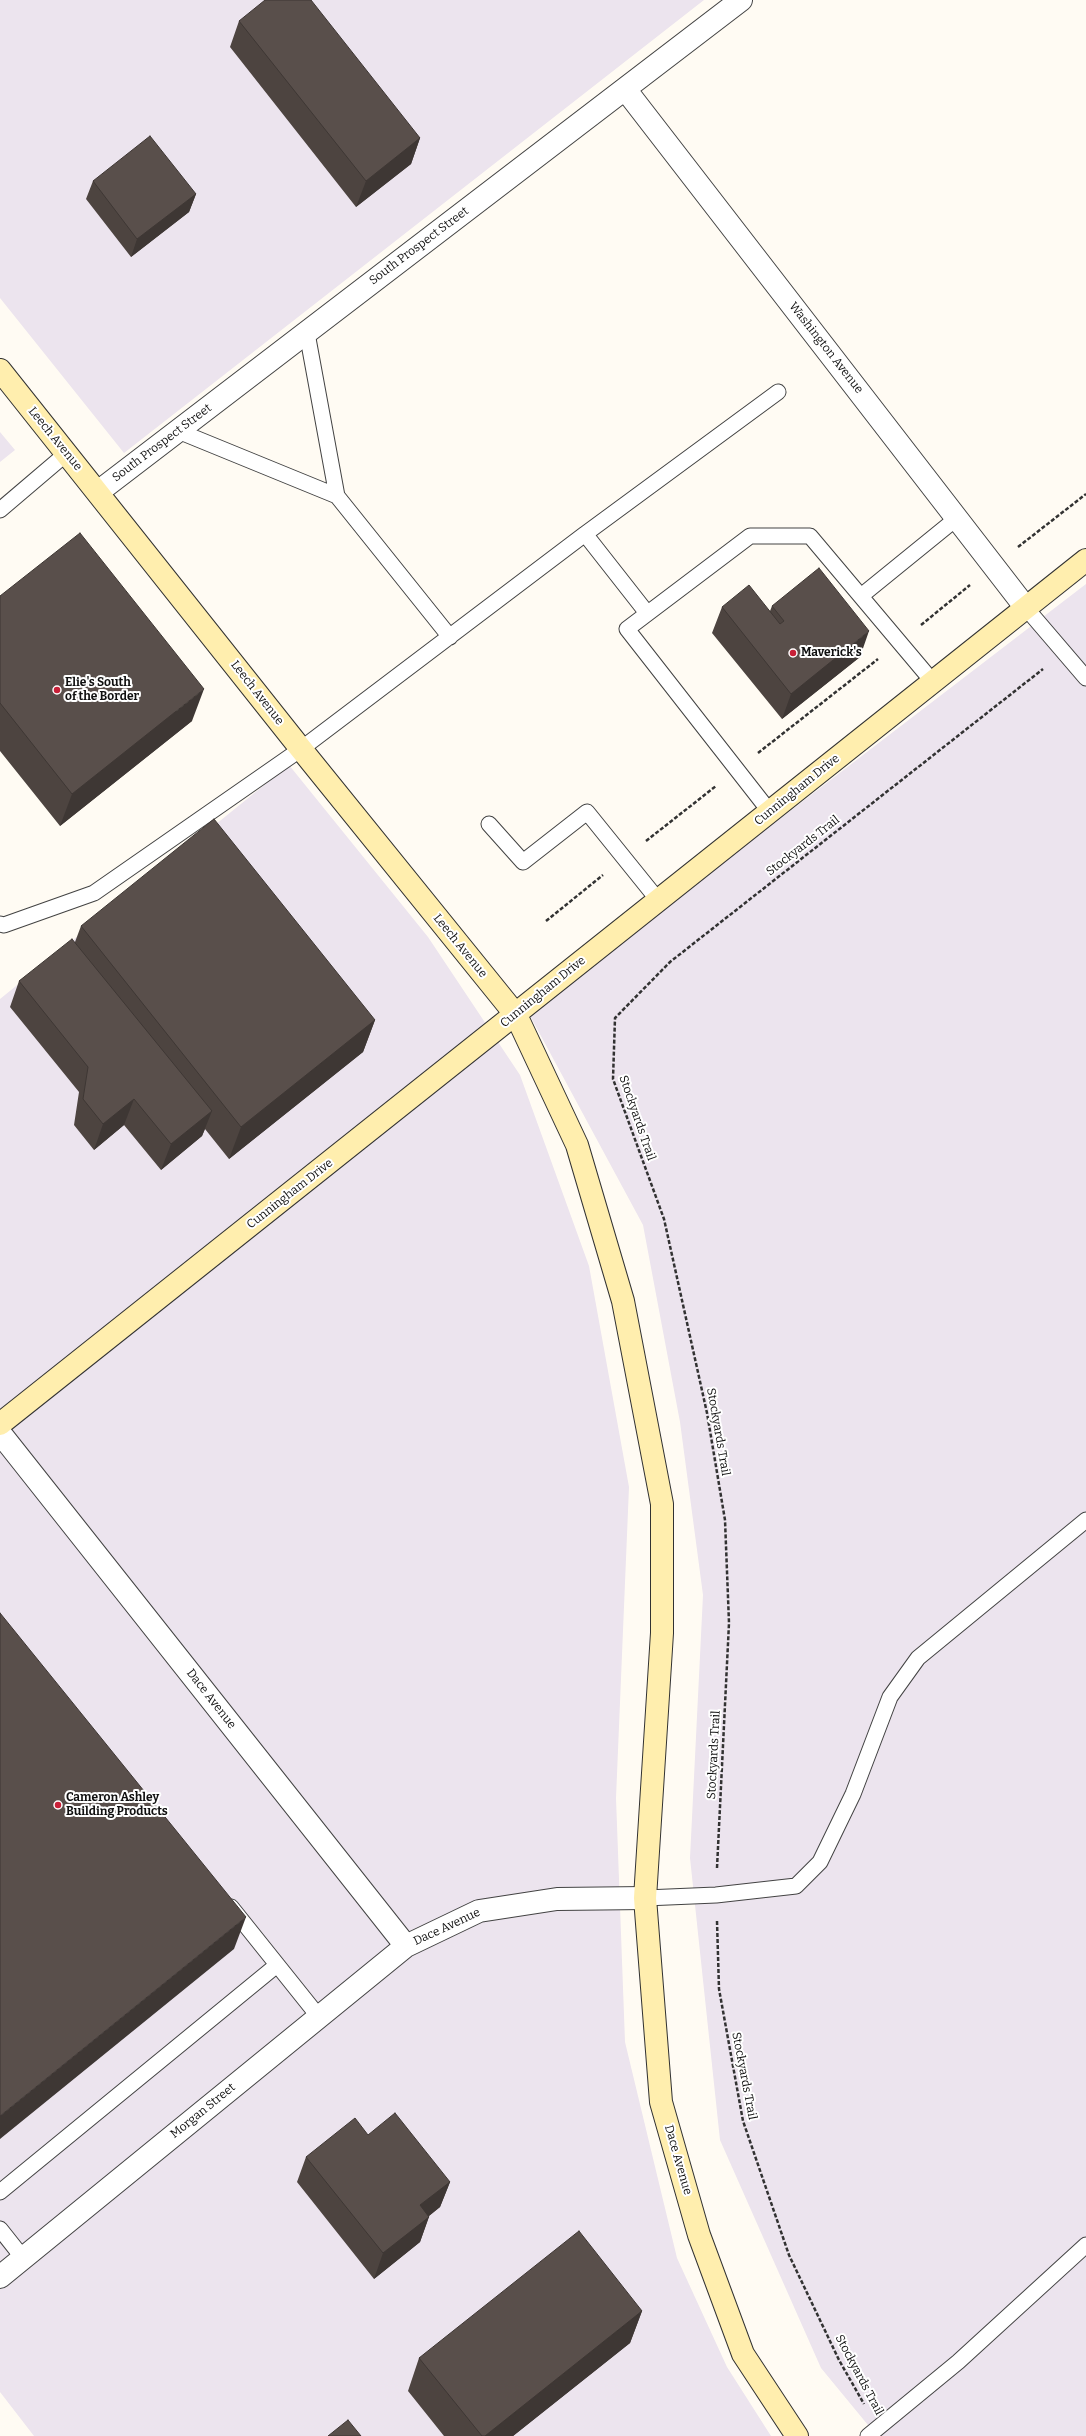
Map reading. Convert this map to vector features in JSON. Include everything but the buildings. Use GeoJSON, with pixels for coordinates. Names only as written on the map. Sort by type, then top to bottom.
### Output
{"type":"FeatureCollection","features":[{"type":"Feature","properties":{"kind":"main road","name":"Leech Avenue"},"geometry":{"type":"LineString","coordinates":[[0,370],[301,749],[516,1014],[577,1145],[623,1301],[662,1504],[662,1633],[645,1898]]}},
{"type":"Feature","properties":{"kind":"main road","name":"Cunningham Drive"},"geometry":{"type":"LineString","coordinates":[[0,1424],[1086,560]]}},
{"type":"Feature","properties":{"kind":"main road","name":"Dace Avenue"},"geometry":{"type":"LineString","coordinates":[[645,1898],[661,2102],[699,2236],[743,2354],[798,2436]]}},
{"type":"Feature","properties":{"kind":"street","name":"South Prospect Street"},"geometry":{"type":"LineString","coordinates":[[98,492],[741,0]]}},
{"type":"Feature","properties":{"kind":"street","name":"Washington Avenue"},"geometry":{"type":"LineString","coordinates":[[625,89],[1026,608]]}},
{"type":"Feature","properties":{"kind":"street","name":"Dace Avenue"},"geometry":{"type":"LineString","coordinates":[[0,1433],[406,1946],[479,1911],[557,1899],[645,1898]]}},
{"type":"Feature","properties":{"kind":"street","name":"Morgan Street"},"geometry":{"type":"LineString","coordinates":[[0,2276],[406,1946]]}},
{"type":"Feature","properties":{"kind":"lane"},"geometry":{"type":"LineString","coordinates":[[307,333],[337,496],[450,636]]}},
{"type":"Feature","properties":{"kind":"lane"},"geometry":{"type":"LineString","coordinates":[[0,924],[4,925],[94,893],[301,749],[585,534],[778,392]]}},
{"type":"Feature","properties":{"kind":"lane"},"geometry":{"type":"LineString","coordinates":[[178,431],[337,496]]}},
{"type":"Feature","properties":{"kind":"lane"},"geometry":{"type":"LineString","coordinates":[[0,510],[67,453]]}},
{"type":"Feature","properties":{"kind":"lane"},"geometry":{"type":"LineString","coordinates":[[861,596],[957,518]]}},
{"type":"Feature","properties":{"kind":"lane"},"geometry":{"type":"LineString","coordinates":[[585,534],[647,613]]}},
{"type":"Feature","properties":{"kind":"lane"},"geometry":{"type":"LineString","coordinates":[[770,812],[627,629],[647,613],[750,536],[810,536],[933,682]]}},
{"type":"Feature","properties":{"kind":"lane"},"geometry":{"type":"LineString","coordinates":[[1026,608],[1086,678]]}},
{"type":"Feature","properties":{"kind":"lane"},"geometry":{"type":"LineString","coordinates":[[489,824],[523,862],[587,812],[658,900]]}},
{"type":"Feature","properties":{"kind":"lane"},"geometry":{"type":"LineString","coordinates":[[645,1898],[716,1895],[796,1886],[820,1862],[853,1794],[890,1697],[918,1658],[1086,1520]]}},
{"type":"Feature","properties":{"kind":"lane"},"geometry":{"type":"LineString","coordinates":[[222,1896],[319,2017]]}},
{"type":"Feature","properties":{"kind":"lane"},"geometry":{"type":"LineString","coordinates":[[0,2192],[277,1965]]}},
{"type":"Feature","properties":{"kind":"lane"},"geometry":{"type":"LineString","coordinates":[[0,2229],[23,2258]]}},
{"type":"Feature","properties":{"kind":"lane"},"geometry":{"type":"LineString","coordinates":[[873,2432],[958,2362],[1086,2245]]}},
{"type":"Feature","properties":{"kind":"path"},"geometry":{"type":"LineString","coordinates":[[546,921],[623,858],[737,770],[1086,494]]}},
{"type":"Feature","properties":{"kind":"path","name":"Stockyards Trail"},"geometry":{"type":"LineString","coordinates":[[873,2432],[789,2255],[743,2121],[719,1989],[716,1895],[729,1623],[724,1520],[707,1413],[664,1220],[612,1079],[615,1018],[670,962],[1064,652]]}},
{"type":"Feature","properties":{"kind":"shaded area"},"geometry":{"type":"Polygon","coordinates":[[[0,0],[704,0],[124,453],[0,298],[0,0]]]}},
{"type":"Feature","properties":{"kind":"shaded area"},"geometry":{"type":"Polygon","coordinates":[[[0,432],[15,450],[0,462],[0,432]]]}},
{"type":"Feature","properties":{"kind":"shaded area"},"geometry":{"type":"Polygon","coordinates":[[[1086,584],[1086,2436],[877,2436],[821,2368],[720,2140],[690,1858],[703,1595],[680,1422],[643,1225],[528,1012],[1086,584]]]}},
{"type":"Feature","properties":{"kind":"shaded area"},"geometry":{"type":"Polygon","coordinates":[[[289,765],[428,937],[520,1075],[589,1266],[629,1487],[616,1798],[625,2042],[677,2258],[727,2367],[771,2436],[34,2436],[0,2392],[0,999],[289,765]]]}},
{"type":"Feature","properties":{"kind":"place","name":"Maverick's"},"geometry":{"type":"Point","coordinates":[793,653]}},
{"type":"Feature","properties":{"kind":"place","name":"Elie's South of the Border"},"geometry":{"type":"Point","coordinates":[57,690]}},
{"type":"Feature","properties":{"kind":"place","name":"Cameron Ashley Building Products"},"geometry":{"type":"Point","coordinates":[58,1805]}}]}
